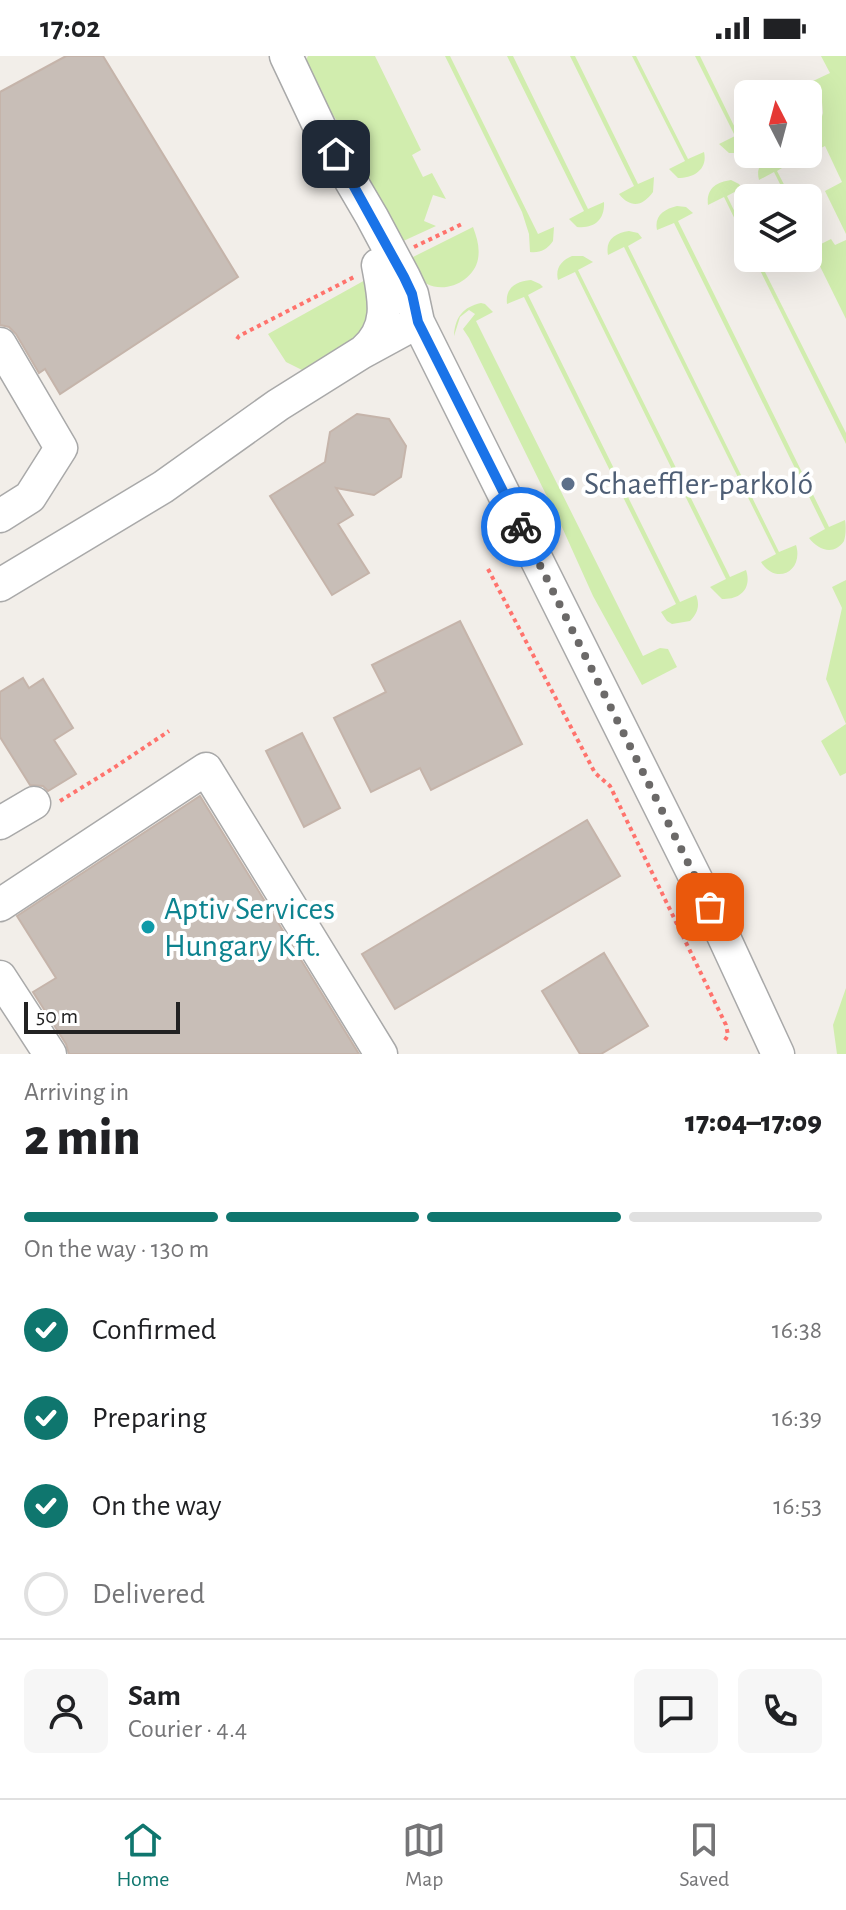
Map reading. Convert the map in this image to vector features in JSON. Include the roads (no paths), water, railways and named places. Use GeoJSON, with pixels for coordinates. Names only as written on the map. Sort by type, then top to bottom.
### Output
{"type":"FeatureCollection","features":[{"type":"Feature","properties":{"kind":"street"},"geometry":{"type":"LineString","coordinates":[[286,56],[321,130],[383,298],[383,324],[372,343],[361,353]]}},
{"type":"Feature","properties":{"kind":"street"},"geometry":{"type":"LineString","coordinates":[[321,130],[404,277],[412,294],[418,322],[710,907],[778,1054]]}},
{"type":"Feature","properties":{"kind":"street"},"geometry":{"type":"LineString","coordinates":[[370,268],[418,322]]}},
{"type":"Feature","properties":{"kind":"street"},"geometry":{"type":"LineString","coordinates":[[0,585],[163,487],[278,405],[361,353],[418,322]]}},
{"type":"Feature","properties":{"kind":"street"},"geometry":{"type":"LineString","coordinates":[[0,344],[61,448],[30,497],[0,516]]}},
{"type":"Feature","properties":{"kind":"street"},"geometry":{"type":"LineString","coordinates":[[0,905],[206,769],[381,1054]]}},
{"type":"Feature","properties":{"kind":"street"},"geometry":{"type":"LineString","coordinates":[[0,977],[50,1054]]}},
{"type":"Feature","properties":{"kind":"place","name":"Schaeffler-parkoló"},"geometry":{"type":"Point","coordinates":[568,484]}},
{"type":"Feature","properties":{"kind":"place","name":"Aptiv Services Hungary Kft."},"geometry":{"type":"Point","coordinates":[148,927]}}]}
